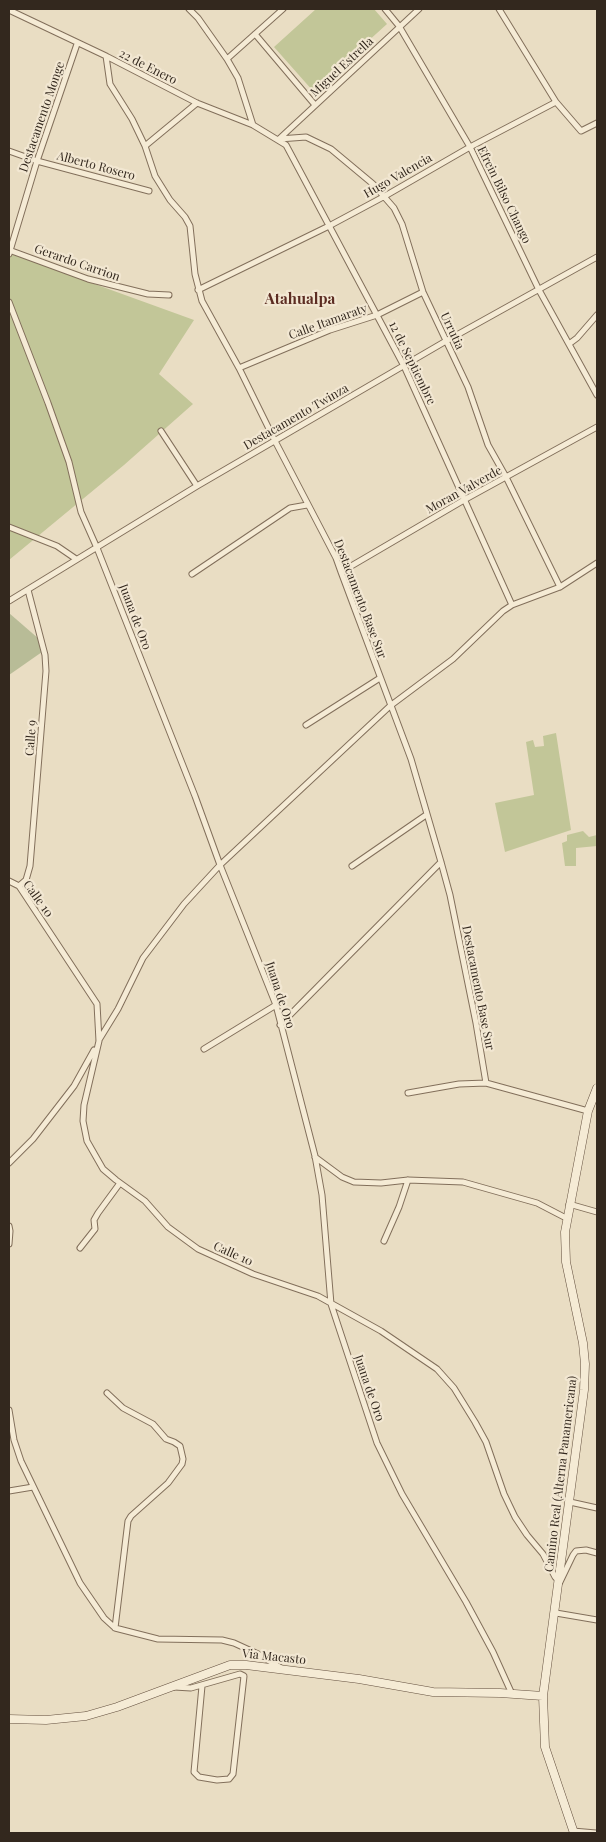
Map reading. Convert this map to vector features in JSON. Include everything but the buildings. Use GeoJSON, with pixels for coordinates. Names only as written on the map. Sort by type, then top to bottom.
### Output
{"type":"FeatureCollection","features":[{"type":"Feature","properties":{"kind":"street"},"geometry":{"type":"LineString","coordinates":[[189,9],[198,18],[227,58],[238,78],[253,126]]}},
{"type":"Feature","properties":{"kind":"street"},"geometry":{"type":"LineString","coordinates":[[227,58],[283,9]]}},
{"type":"Feature","properties":{"kind":"street","name":"Efrein Bilso Chango"},"geometry":{"type":"LineString","coordinates":[[385,9],[399,26],[470,147],[539,290],[597,395]]}},
{"type":"Feature","properties":{"kind":"street","name":"Miguel Estrella"},"geometry":{"type":"LineString","coordinates":[[278,139],[419,9]]}},
{"type":"Feature","properties":{"kind":"street"},"geometry":{"type":"LineString","coordinates":[[499,9],[556,102],[581,131],[597,123]]}},
{"type":"Feature","properties":{"kind":"street","name":"22 de Enero"},"geometry":{"type":"LineString","coordinates":[[9,10],[77,44],[106,56],[197,104],[253,126],[278,139]]}},
{"type":"Feature","properties":{"kind":"street"},"geometry":{"type":"LineString","coordinates":[[254,34],[315,105]]}},
{"type":"Feature","properties":{"kind":"street","name":"Destacamento Monge"},"geometry":{"type":"LineString","coordinates":[[9,251],[77,44]]}},
{"type":"Feature","properties":{"kind":"street","name":"Destacamento Base Sur"},"geometry":{"type":"LineString","coordinates":[[106,56],[110,84],[132,119],[145,146],[155,176],[190,226],[198,290],[202,301],[239,368],[274,441],[336,558],[410,760],[441,862],[450,895],[475,1015],[486,1083]]}},
{"type":"Feature","properties":{"kind":"street","name":"Hugo Valencia"},"geometry":{"type":"LineString","coordinates":[[198,290],[329,226],[470,147],[556,102]]}},
{"type":"Feature","properties":{"kind":"street"},"geometry":{"type":"LineString","coordinates":[[145,146],[197,104]]}},
{"type":"Feature","properties":{"kind":"street","name":"Urrutia"},"geometry":{"type":"LineString","coordinates":[[278,139],[306,137],[331,148],[367,178],[394,208],[402,224],[423,292],[468,386],[488,445],[506,477],[560,588]]}},
{"type":"Feature","properties":{"kind":"street","name":"12 de Septiembre"},"geometry":{"type":"LineString","coordinates":[[278,139],[286,144],[404,366],[512,605]]}},
{"type":"Feature","properties":{"kind":"street","name":"Alberto Rosero"},"geometry":{"type":"LineString","coordinates":[[9,150],[37,161],[149,191]]}},
{"type":"Feature","properties":{"kind":"street","name":"Gerardo Carrion"},"geometry":{"type":"LineString","coordinates":[[9,251],[106,285],[148,294],[169,295]]}},
{"type":"Feature","properties":{"kind":"street","name":"Destacamento Twinza"},"geometry":{"type":"LineString","coordinates":[[9,601],[197,486],[446,341],[597,257]]}},
{"type":"Feature","properties":{"kind":"street","name":"Calle Itamaraty"},"geometry":{"type":"LineString","coordinates":[[239,368],[330,330],[377,315],[423,292]]}},
{"type":"Feature","properties":{"kind":"street","name":"Juana de Oro"},"geometry":{"type":"LineString","coordinates":[[9,302],[69,462],[81,512],[97,548],[276,1005],[315,1156],[322,1195],[331,1304],[377,1443],[402,1494],[466,1602],[493,1652],[512,1694]]}},
{"type":"Feature","properties":{"kind":"street"},"geometry":{"type":"LineString","coordinates":[[569,344],[577,338],[597,315]]}},
{"type":"Feature","properties":{"kind":"street","name":"Moran Valverde"},"geometry":{"type":"LineString","coordinates":[[341,572],[464,500],[597,427]]}},
{"type":"Feature","properties":{"kind":"street"},"geometry":{"type":"LineString","coordinates":[[161,431],[197,486]]}},
{"type":"Feature","properties":{"kind":"street"},"geometry":{"type":"LineString","coordinates":[[192,574],[290,508],[307,505]]}},
{"type":"Feature","properties":{"kind":"street"},"geometry":{"type":"LineString","coordinates":[[9,527],[57,546],[76,560]]}},
{"type":"Feature","properties":{"kind":"street"},"geometry":{"type":"LineString","coordinates":[[9,1162],[33,1139],[74,1086],[122,1002],[143,958],[184,904],[220,865],[390,706],[454,659],[503,611],[512,605],[560,588],[597,563]]}},
{"type":"Feature","properties":{"kind":"street","name":"Calle 9"},"geometry":{"type":"LineString","coordinates":[[19,886],[26,880],[30,866],[46,672],[45,655],[28,590]]}},
{"type":"Feature","properties":{"kind":"street"},"geometry":{"type":"LineString","coordinates":[[306,725],[380,678]]}},
{"type":"Feature","properties":{"kind":"street"},"geometry":{"type":"LineString","coordinates":[[352,866],[426,815]]}},
{"type":"Feature","properties":{"kind":"street"},"geometry":{"type":"LineString","coordinates":[[280,1025],[441,862]]}},
{"type":"Feature","properties":{"kind":"street","name":"Calle 10"},"geometry":{"type":"LineString","coordinates":[[9,881],[19,886],[97,1004],[99,1041],[84,1105],[84,1131],[93,1155],[103,1169],[145,1201],[168,1227],[198,1250],[253,1274],[318,1296],[410,1349],[437,1369],[454,1388],[486,1442],[504,1494],[515,1517],[543,1554],[554,1577],[560,1582]]}},
{"type":"Feature","properties":{"kind":"street"},"geometry":{"type":"LineString","coordinates":[[204,1049],[276,1005]]}},
{"type":"Feature","properties":{"kind":"street"},"geometry":{"type":"LineString","coordinates":[[408,1092],[459,1084],[486,1083],[588,1111]]}},
{"type":"Feature","properties":{"kind":"street","name":"Camino Real (Alterna Panamericana)"},"geometry":{"type":"LineString","coordinates":[[573,1832],[545,1746],[544,1696],[584,1390],[585,1364],[583,1343],[566,1262],[566,1218],[588,1111],[597,1088]]}},
{"type":"Feature","properties":{"kind":"street"},"geometry":{"type":"LineString","coordinates":[[315,1156],[342,1177],[354,1182],[381,1183],[408,1180],[464,1182],[537,1203],[566,1218]]}},
{"type":"Feature","properties":{"kind":"street"},"geometry":{"type":"LineString","coordinates":[[384,1241],[399,1207],[408,1180]]}},
{"type":"Feature","properties":{"kind":"street"},"geometry":{"type":"LineString","coordinates":[[80,1248],[95,1228],[94,1220],[98,1213],[120,1183]]}},
{"type":"Feature","properties":{"kind":"street"},"geometry":{"type":"LineString","coordinates":[[569,1204],[597,1212]]}},
{"type":"Feature","properties":{"kind":"street"},"geometry":{"type":"LineString","coordinates":[[9,1226],[9,1244]]}},
{"type":"Feature","properties":{"kind":"street"},"geometry":{"type":"LineString","coordinates":[[107,1393],[127,1411],[153,1424],[166,1439],[180,1446],[183,1459],[182,1464],[168,1483],[131,1516],[128,1521],[115,1628]]}},
{"type":"Feature","properties":{"kind":"street"},"geometry":{"type":"LineString","coordinates":[[9,1410],[14,1440],[21,1461],[80,1583],[104,1618],[115,1628],[158,1639],[222,1640],[234,1643],[258,1654],[281,1669]]}},
{"type":"Feature","properties":{"kind":"street"},"geometry":{"type":"LineString","coordinates":[[9,1491],[33,1487]]}},
{"type":"Feature","properties":{"kind":"street"},"geometry":{"type":"LineString","coordinates":[[570,1502],[597,1508]]}},
{"type":"Feature","properties":{"kind":"street"},"geometry":{"type":"LineString","coordinates":[[560,1582],[572,1555],[576,1551],[586,1550],[597,1553]]}},
{"type":"Feature","properties":{"kind":"street"},"geometry":{"type":"LineString","coordinates":[[556,1613],[597,1620]]}},
{"type":"Feature","properties":{"kind":"street","name":"Via Macasto"},"geometry":{"type":"LineString","coordinates":[[9,1719],[46,1720],[86,1716],[174,1687],[230,1665],[246,1665],[359,1679],[433,1692],[544,1696]]}},
{"type":"Feature","properties":{"kind":"street"},"geometry":{"type":"LineString","coordinates":[[174,1687],[185,1689],[202,1686],[240,1674],[244,1676],[233,1774],[229,1779],[216,1780],[199,1777],[194,1772],[202,1686]]}},
{"type":"Feature","properties":{"kind":"street"},"geometry":{"type":"LineString","coordinates":[[573,1832],[596,1833]]}},
{"type":"Feature","properties":{"kind":"green space"},"geometry":{"type":"Polygon","coordinates":[[[316,9],[374,9],[387,24],[313,91],[274,47],[316,9]]]}},
{"type":"Feature","properties":{"kind":"green space"},"geometry":{"type":"Polygon","coordinates":[[[9,253],[194,320],[159,374],[193,404],[124,465],[9,560],[9,253]]]}},
{"type":"Feature","properties":{"kind":"green space"},"geometry":{"type":"Polygon","coordinates":[[[9,613],[39,639],[42,652],[9,675],[9,613]]]}},
{"type":"Feature","properties":{"kind":"green space"},"geometry":{"type":"Polygon","coordinates":[[[556,733],[571,830],[505,852],[495,803],[534,795],[526,742],[533,740],[535,747],[544,746],[543,736],[556,733]]]}},
{"type":"Feature","properties":{"kind":"green space"},"geometry":{"type":"Polygon","coordinates":[[[583,831],[589,837],[597,835],[597,846],[576,848],[576,866],[565,866],[562,843],[567,841],[567,835],[583,831]]]}},
{"type":"Feature","properties":{"kind":"district","name":"Atahualpa"},"geometry":{"type":"Point","coordinates":[300,299]}}]}
